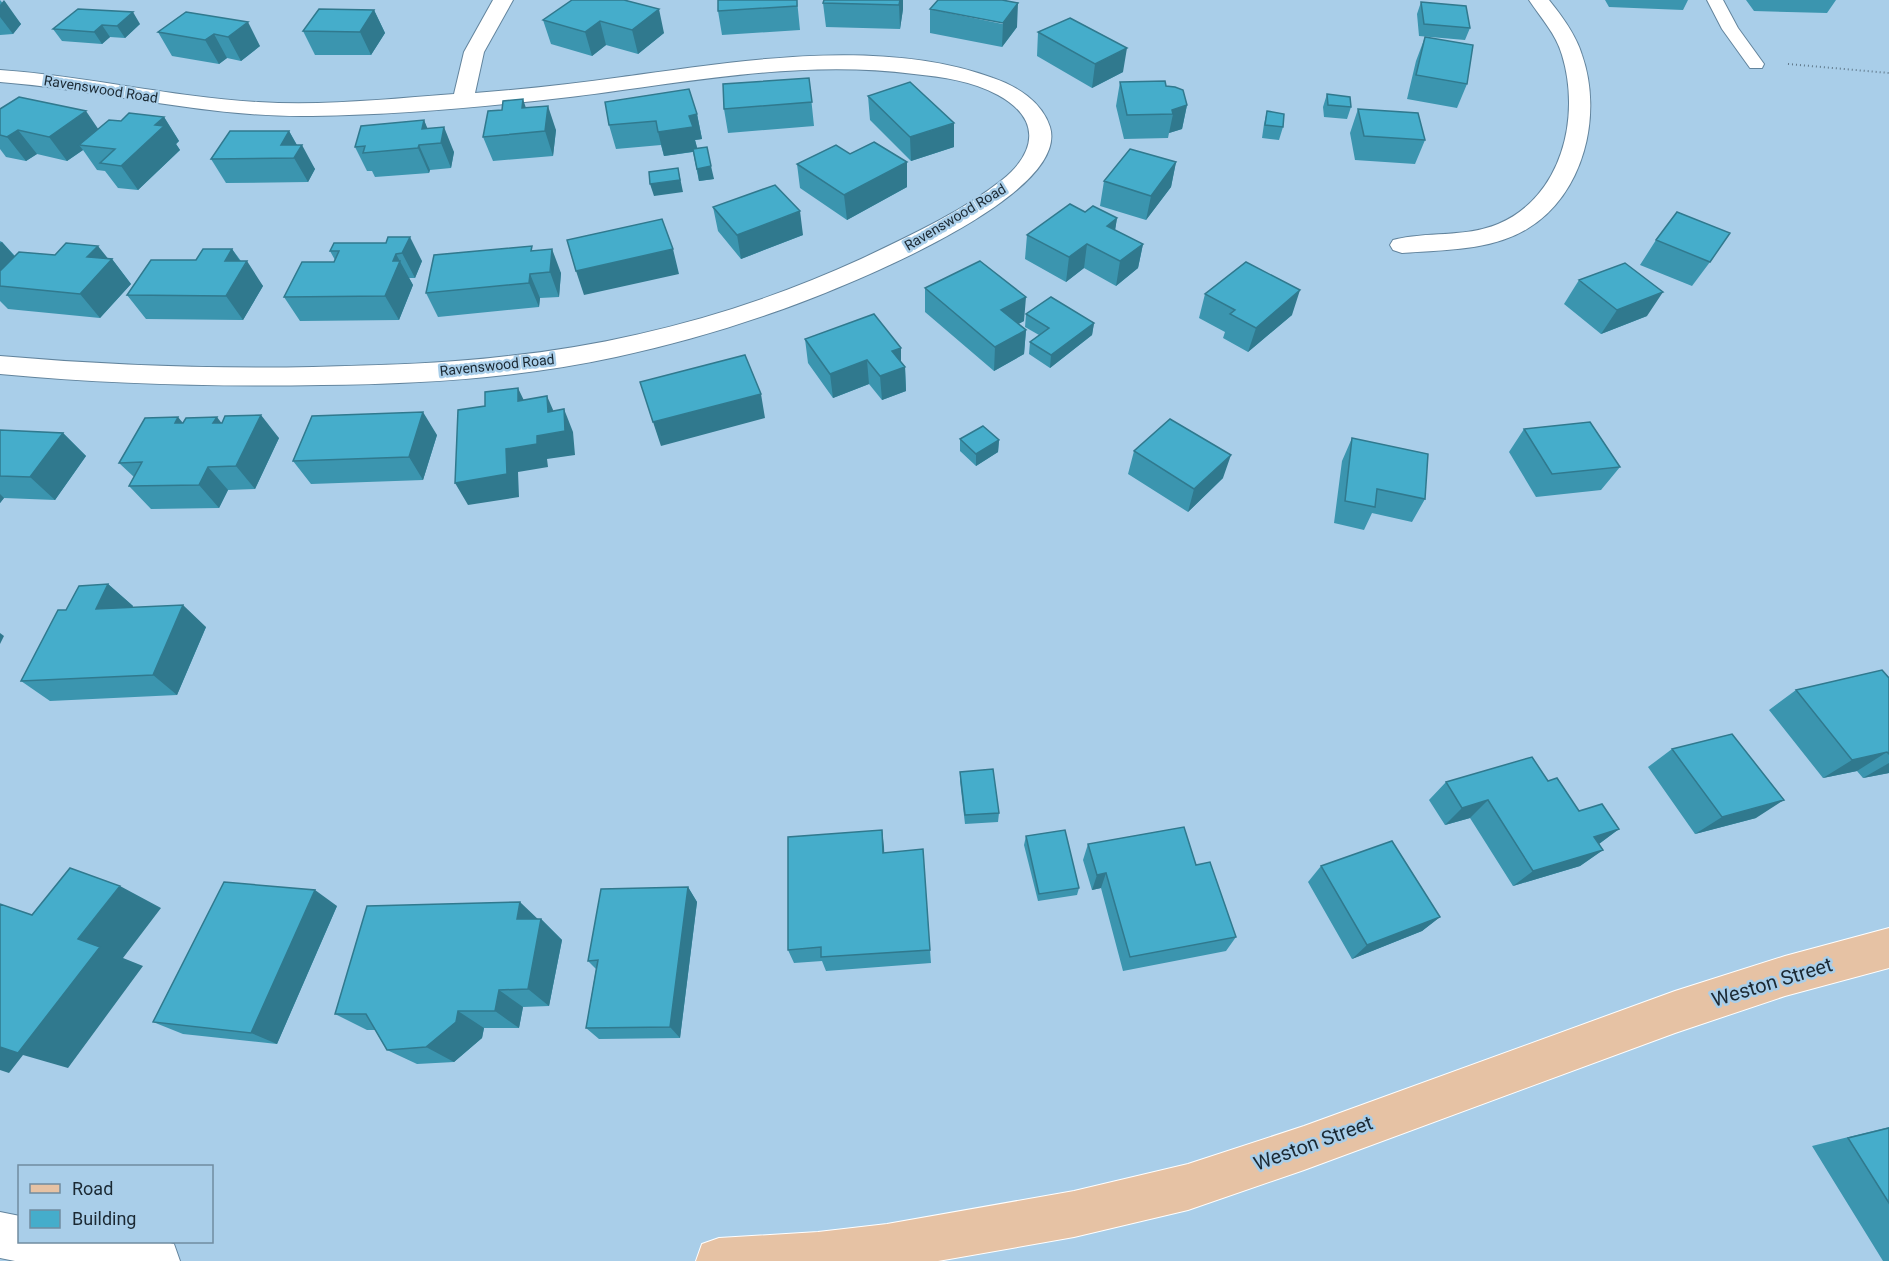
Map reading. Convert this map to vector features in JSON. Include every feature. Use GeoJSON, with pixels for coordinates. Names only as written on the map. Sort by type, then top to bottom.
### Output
{"type":"FeatureCollection","features":[{"type":"Feature","properties":{"kind":"main road","name":"Weston Street"},"geometry":{"type":"LineString","coordinates":[[720,1261],[818,1255],[887,1247],[1074,1214],[1188,1187],[1304,1148],[1675,1012],[1785,976],[1889,948]]}},
{"type":"Feature","properties":{"kind":"street"},"geometry":{"type":"LineString","coordinates":[[463,100],[474,52],[503,0]]}},
{"type":"Feature","properties":{"kind":"street"},"geometry":{"type":"LineString","coordinates":[[1402,245],[1473,238],[1506,230],[1541,208],[1557,187],[1564,174],[1574,143],[1579,116],[1580,90],[1572,54],[1560,30],[1539,0]]}},
{"type":"Feature","properties":{"kind":"street","name":"Ravenswood Road"},"geometry":{"type":"LineString","coordinates":[[0,76],[59,81],[177,101],[258,109],[335,109],[591,88],[759,64],[863,62],[945,72],[993,85],[1015,96],[1032,110],[1040,126],[1042,141],[1040,150],[1029,168],[1007,187],[927,236],[833,282],[767,306],[673,334],[597,352],[514,365],[446,372],[239,378],[144,376],[0,365]]}},
{"type":"Feature","properties":{"kind":"street"},"geometry":{"type":"LineString","coordinates":[[0,1235],[18,1239]]}},
{"type":"Feature","properties":{"kind":"street"},"geometry":{"type":"LineString","coordinates":[[40,1243],[157,1261]]}},
{"type":"Feature","properties":{"kind":"lane"},"geometry":{"type":"LineString","coordinates":[[1714,0],[1730,29],[1756,64]]}},
{"type":"Feature","properties":{"kind":"path"},"geometry":{"type":"LineString","coordinates":[[1756,64],[1798,64],[1889,72]]}},
{"type":"Feature","properties":{"kind":"building"},"geometry":{"type":"Polygon","coordinates":[[[572,0],[624,0],[659,9],[632,30],[600,21],[585,32],[543,20],[572,0]]]}},
{"type":"Feature","properties":{"kind":"building"},"geometry":{"type":"Polygon","coordinates":[[[718,0],[797,0],[797,6],[718,11],[718,0]]]}},
{"type":"Feature","properties":{"kind":"building"},"geometry":{"type":"Polygon","coordinates":[[[824,0],[900,0],[899,5],[823,3],[824,0]]]}},
{"type":"Feature","properties":{"kind":"building"},"geometry":{"type":"Polygon","coordinates":[[[938,0],[1002,0],[1018,3],[1003,23],[930,9],[938,0]]]}},
{"type":"Feature","properties":{"kind":"building"},"geometry":{"type":"Polygon","coordinates":[[[1421,2],[1466,6],[1470,28],[1424,24],[1421,2]]]}},
{"type":"Feature","properties":{"kind":"building"},"geometry":{"type":"Polygon","coordinates":[[[78,9],[133,12],[117,26],[102,25],[94,32],[53,29],[78,9]]]}},
{"type":"Feature","properties":{"kind":"building"},"geometry":{"type":"Polygon","coordinates":[[[319,9],[374,10],[360,32],[303,31],[319,9]]]}},
{"type":"Feature","properties":{"kind":"building"},"geometry":{"type":"Polygon","coordinates":[[[186,12],[248,22],[228,37],[214,34],[205,40],[158,32],[186,12]]]}},
{"type":"Feature","properties":{"kind":"building"},"geometry":{"type":"Polygon","coordinates":[[[1070,18],[1127,48],[1095,64],[1038,32],[1070,18]]]}},
{"type":"Feature","properties":{"kind":"building"},"geometry":{"type":"Polygon","coordinates":[[[1425,37],[1473,45],[1467,84],[1416,75],[1425,37]]]}},
{"type":"Feature","properties":{"kind":"building"},"geometry":{"type":"Polygon","coordinates":[[[809,78],[812,102],[724,109],[723,84],[809,78]]]}},
{"type":"Feature","properties":{"kind":"building"},"geometry":{"type":"Polygon","coordinates":[[[1165,81],[1166,86],[1183,90],[1187,105],[1172,110],[1173,114],[1127,115],[1120,82],[1165,81]]]}},
{"type":"Feature","properties":{"kind":"building"},"geometry":{"type":"Polygon","coordinates":[[[910,82],[954,123],[910,137],[868,96],[910,82]]]}},
{"type":"Feature","properties":{"kind":"building"},"geometry":{"type":"Polygon","coordinates":[[[689,89],[697,114],[689,116],[693,127],[658,132],[656,121],[609,125],[605,102],[689,89]]]}},
{"type":"Feature","properties":{"kind":"building"},"geometry":{"type":"Polygon","coordinates":[[[1327,94],[1350,97],[1351,107],[1328,105],[1327,94]]]}},
{"type":"Feature","properties":{"kind":"building"},"geometry":{"type":"Polygon","coordinates":[[[19,97],[86,111],[49,137],[18,130],[7,137],[0,135],[0,109],[19,97]]]}},
{"type":"Feature","properties":{"kind":"building"},"geometry":{"type":"Polygon","coordinates":[[[523,99],[522,108],[548,106],[545,131],[483,137],[488,111],[502,110],[503,101],[523,99]]]}},
{"type":"Feature","properties":{"kind":"building"},"geometry":{"type":"Polygon","coordinates":[[[1358,109],[1418,113],[1425,140],[1364,136],[1358,109]]]}},
{"type":"Feature","properties":{"kind":"building"},"geometry":{"type":"Polygon","coordinates":[[[1267,111],[1284,114],[1283,127],[1265,125],[1267,111]]]}},
{"type":"Feature","properties":{"kind":"building"},"geometry":{"type":"Polygon","coordinates":[[[129,113],[164,117],[155,125],[164,126],[121,166],[100,163],[115,149],[79,145],[109,120],[121,121],[129,113]]]}},
{"type":"Feature","properties":{"kind":"building"},"geometry":{"type":"Polygon","coordinates":[[[424,120],[422,129],[444,127],[441,143],[419,145],[418,148],[363,153],[365,146],[355,147],[361,126],[424,120]]]}},
{"type":"Feature","properties":{"kind":"building"},"geometry":{"type":"Polygon","coordinates":[[[230,131],[289,131],[281,145],[302,145],[294,158],[211,159],[230,131]]]}},
{"type":"Feature","properties":{"kind":"building"},"geometry":{"type":"Polygon","coordinates":[[[874,142],[907,162],[844,195],[797,164],[836,145],[850,154],[874,142]]]}},
{"type":"Feature","properties":{"kind":"building"},"geometry":{"type":"Polygon","coordinates":[[[707,147],[711,166],[697,169],[693,149],[707,147]]]}},
{"type":"Feature","properties":{"kind":"building"},"geometry":{"type":"Polygon","coordinates":[[[1130,149],[1176,162],[1151,196],[1104,181],[1130,149]]]}},
{"type":"Feature","properties":{"kind":"building"},"geometry":{"type":"Polygon","coordinates":[[[678,168],[680,180],[650,184],[649,172],[678,168]]]}},
{"type":"Feature","properties":{"kind":"building"},"geometry":{"type":"Polygon","coordinates":[[[775,185],[800,211],[737,235],[713,207],[775,185]]]}},
{"type":"Feature","properties":{"kind":"building"},"geometry":{"type":"Polygon","coordinates":[[[1070,204],[1085,212],[1093,206],[1117,218],[1107,226],[1143,244],[1120,261],[1087,244],[1069,257],[1027,235],[1070,204]]]}},
{"type":"Feature","properties":{"kind":"building"},"geometry":{"type":"Polygon","coordinates":[[[1677,212],[1730,233],[1710,262],[1656,240],[1677,212]]]}},
{"type":"Feature","properties":{"kind":"building"},"geometry":{"type":"Polygon","coordinates":[[[662,219],[673,249],[576,271],[567,240],[662,219]]]}},
{"type":"Feature","properties":{"kind":"building"},"geometry":{"type":"Polygon","coordinates":[[[388,237],[410,237],[402,253],[396,254],[393,261],[400,261],[385,296],[284,297],[302,262],[334,262],[339,251],[330,251],[334,243],[386,243],[388,237]]]}},
{"type":"Feature","properties":{"kind":"building"},"geometry":{"type":"Polygon","coordinates":[[[66,243],[98,246],[87,257],[112,259],[80,294],[0,286],[0,271],[19,252],[55,255],[66,243]]]}},
{"type":"Feature","properties":{"kind":"building"},"geometry":{"type":"Polygon","coordinates":[[[532,246],[531,251],[552,249],[550,272],[530,274],[529,283],[426,293],[434,255],[532,246]]]}},
{"type":"Feature","properties":{"kind":"building"},"geometry":{"type":"Polygon","coordinates":[[[203,249],[232,249],[225,261],[247,261],[226,296],[127,295],[151,260],[196,260],[203,249]]]}},
{"type":"Feature","properties":{"kind":"building"},"geometry":{"type":"Polygon","coordinates":[[[980,261],[1026,297],[1001,310],[1026,330],[995,347],[925,288],[980,261]]]}},
{"type":"Feature","properties":{"kind":"building"},"geometry":{"type":"Polygon","coordinates":[[[1246,262],[1300,290],[1256,328],[1230,314],[1235,310],[1205,294],[1246,262]]]}},
{"type":"Feature","properties":{"kind":"building"},"geometry":{"type":"Polygon","coordinates":[[[1625,263],[1663,292],[1617,310],[1579,280],[1625,263]]]}},
{"type":"Feature","properties":{"kind":"building"},"geometry":{"type":"Polygon","coordinates":[[[1051,297],[1094,323],[1051,355],[1030,342],[1049,328],[1026,314],[1051,297]]]}},
{"type":"Feature","properties":{"kind":"building"},"geometry":{"type":"Polygon","coordinates":[[[874,314],[901,348],[892,351],[905,367],[880,376],[867,360],[830,374],[805,339],[874,314]]]}},
{"type":"Feature","properties":{"kind":"building"},"geometry":{"type":"Polygon","coordinates":[[[745,355],[761,394],[653,422],[640,382],[745,355]]]}},
{"type":"Feature","properties":{"kind":"building"},"geometry":{"type":"Polygon","coordinates":[[[518,388],[518,401],[547,396],[548,412],[564,409],[565,431],[537,436],[537,444],[506,449],[507,474],[455,483],[458,410],[485,406],[485,392],[518,388]]]}},
{"type":"Feature","properties":{"kind":"building"},"geometry":{"type":"Polygon","coordinates":[[[423,412],[409,457],[293,461],[312,416],[423,412]]]}},
{"type":"Feature","properties":{"kind":"building"},"geometry":{"type":"Polygon","coordinates":[[[261,415],[236,466],[208,467],[199,485],[129,486],[142,462],[119,463],[145,418],[178,417],[175,423],[183,423],[186,418],[217,417],[213,423],[222,423],[225,416],[261,415]]]}},
{"type":"Feature","properties":{"kind":"building"},"geometry":{"type":"Polygon","coordinates":[[[1170,419],[1231,455],[1194,489],[1134,451],[1170,419]]]}},
{"type":"Feature","properties":{"kind":"building"},"geometry":{"type":"Polygon","coordinates":[[[1590,422],[1620,467],[1552,474],[1524,429],[1590,422]]]}},
{"type":"Feature","properties":{"kind":"building"},"geometry":{"type":"Polygon","coordinates":[[[983,426],[999,440],[976,454],[960,439],[983,426]]]}},
{"type":"Feature","properties":{"kind":"building"},"geometry":{"type":"Polygon","coordinates":[[[0,430],[63,433],[30,477],[0,476],[0,430]]]}},
{"type":"Feature","properties":{"kind":"building"},"geometry":{"type":"Polygon","coordinates":[[[1352,438],[1428,454],[1425,499],[1377,489],[1375,507],[1345,501],[1352,438]]]}},
{"type":"Feature","properties":{"kind":"building"},"geometry":{"type":"Polygon","coordinates":[[[108,584],[96,609],[183,605],[153,675],[21,681],[58,610],[66,610],[79,586],[108,584]]]}},
{"type":"Feature","properties":{"kind":"building"},"geometry":{"type":"Polygon","coordinates":[[[1882,670],[1889,678],[1889,754],[1887,752],[1852,760],[1796,690],[1882,670]]]}},
{"type":"Feature","properties":{"kind":"building"},"geometry":{"type":"Polygon","coordinates":[[[1732,734],[1784,800],[1722,817],[1672,749],[1732,734]]]}},
{"type":"Feature","properties":{"kind":"building"},"geometry":{"type":"Polygon","coordinates":[[[1532,757],[1548,781],[1557,778],[1579,811],[1602,804],[1619,829],[1594,837],[1603,850],[1533,871],[1488,800],[1462,808],[1446,782],[1532,757]]]}},
{"type":"Feature","properties":{"kind":"building"},"geometry":{"type":"Polygon","coordinates":[[[993,769],[999,813],[965,815],[960,772],[993,769]]]}},
{"type":"Feature","properties":{"kind":"building"},"geometry":{"type":"Polygon","coordinates":[[[1184,827],[1196,865],[1210,862],[1236,937],[1130,957],[1106,873],[1097,875],[1088,844],[1184,827]]]}},
{"type":"Feature","properties":{"kind":"building"},"geometry":{"type":"Polygon","coordinates":[[[882,830],[883,853],[923,849],[930,950],[821,957],[821,947],[788,950],[788,837],[882,830]]]}},
{"type":"Feature","properties":{"kind":"building"},"geometry":{"type":"Polygon","coordinates":[[[1065,830],[1079,888],[1039,894],[1026,836],[1065,830]]]}},
{"type":"Feature","properties":{"kind":"building"},"geometry":{"type":"Polygon","coordinates":[[[1392,841],[1440,917],[1367,945],[1321,866],[1392,841]]]}},
{"type":"Feature","properties":{"kind":"building"},"geometry":{"type":"Polygon","coordinates":[[[70,868],[120,886],[78,939],[100,947],[18,1053],[0,1047],[0,904],[32,915],[70,868]]]}},
{"type":"Feature","properties":{"kind":"building"},"geometry":{"type":"Polygon","coordinates":[[[224,882],[315,890],[251,1033],[153,1022],[224,882]]]}},
{"type":"Feature","properties":{"kind":"building"},"geometry":{"type":"Polygon","coordinates":[[[688,887],[670,1027],[586,1028],[598,960],[588,961],[601,889],[688,887]]]}},
{"type":"Feature","properties":{"kind":"building"},"geometry":{"type":"Polygon","coordinates":[[[520,902],[517,919],[541,919],[528,989],[499,990],[495,1011],[458,1011],[456,1022],[426,1047],[387,1050],[366,1014],[335,1014],[367,906],[520,902]]]}},
{"type":"Feature","properties":{"kind":"building"},"geometry":{"type":"Polygon","coordinates":[[[1889,1128],[1889,1203],[1848,1138],[1889,1128]]]}}]}
